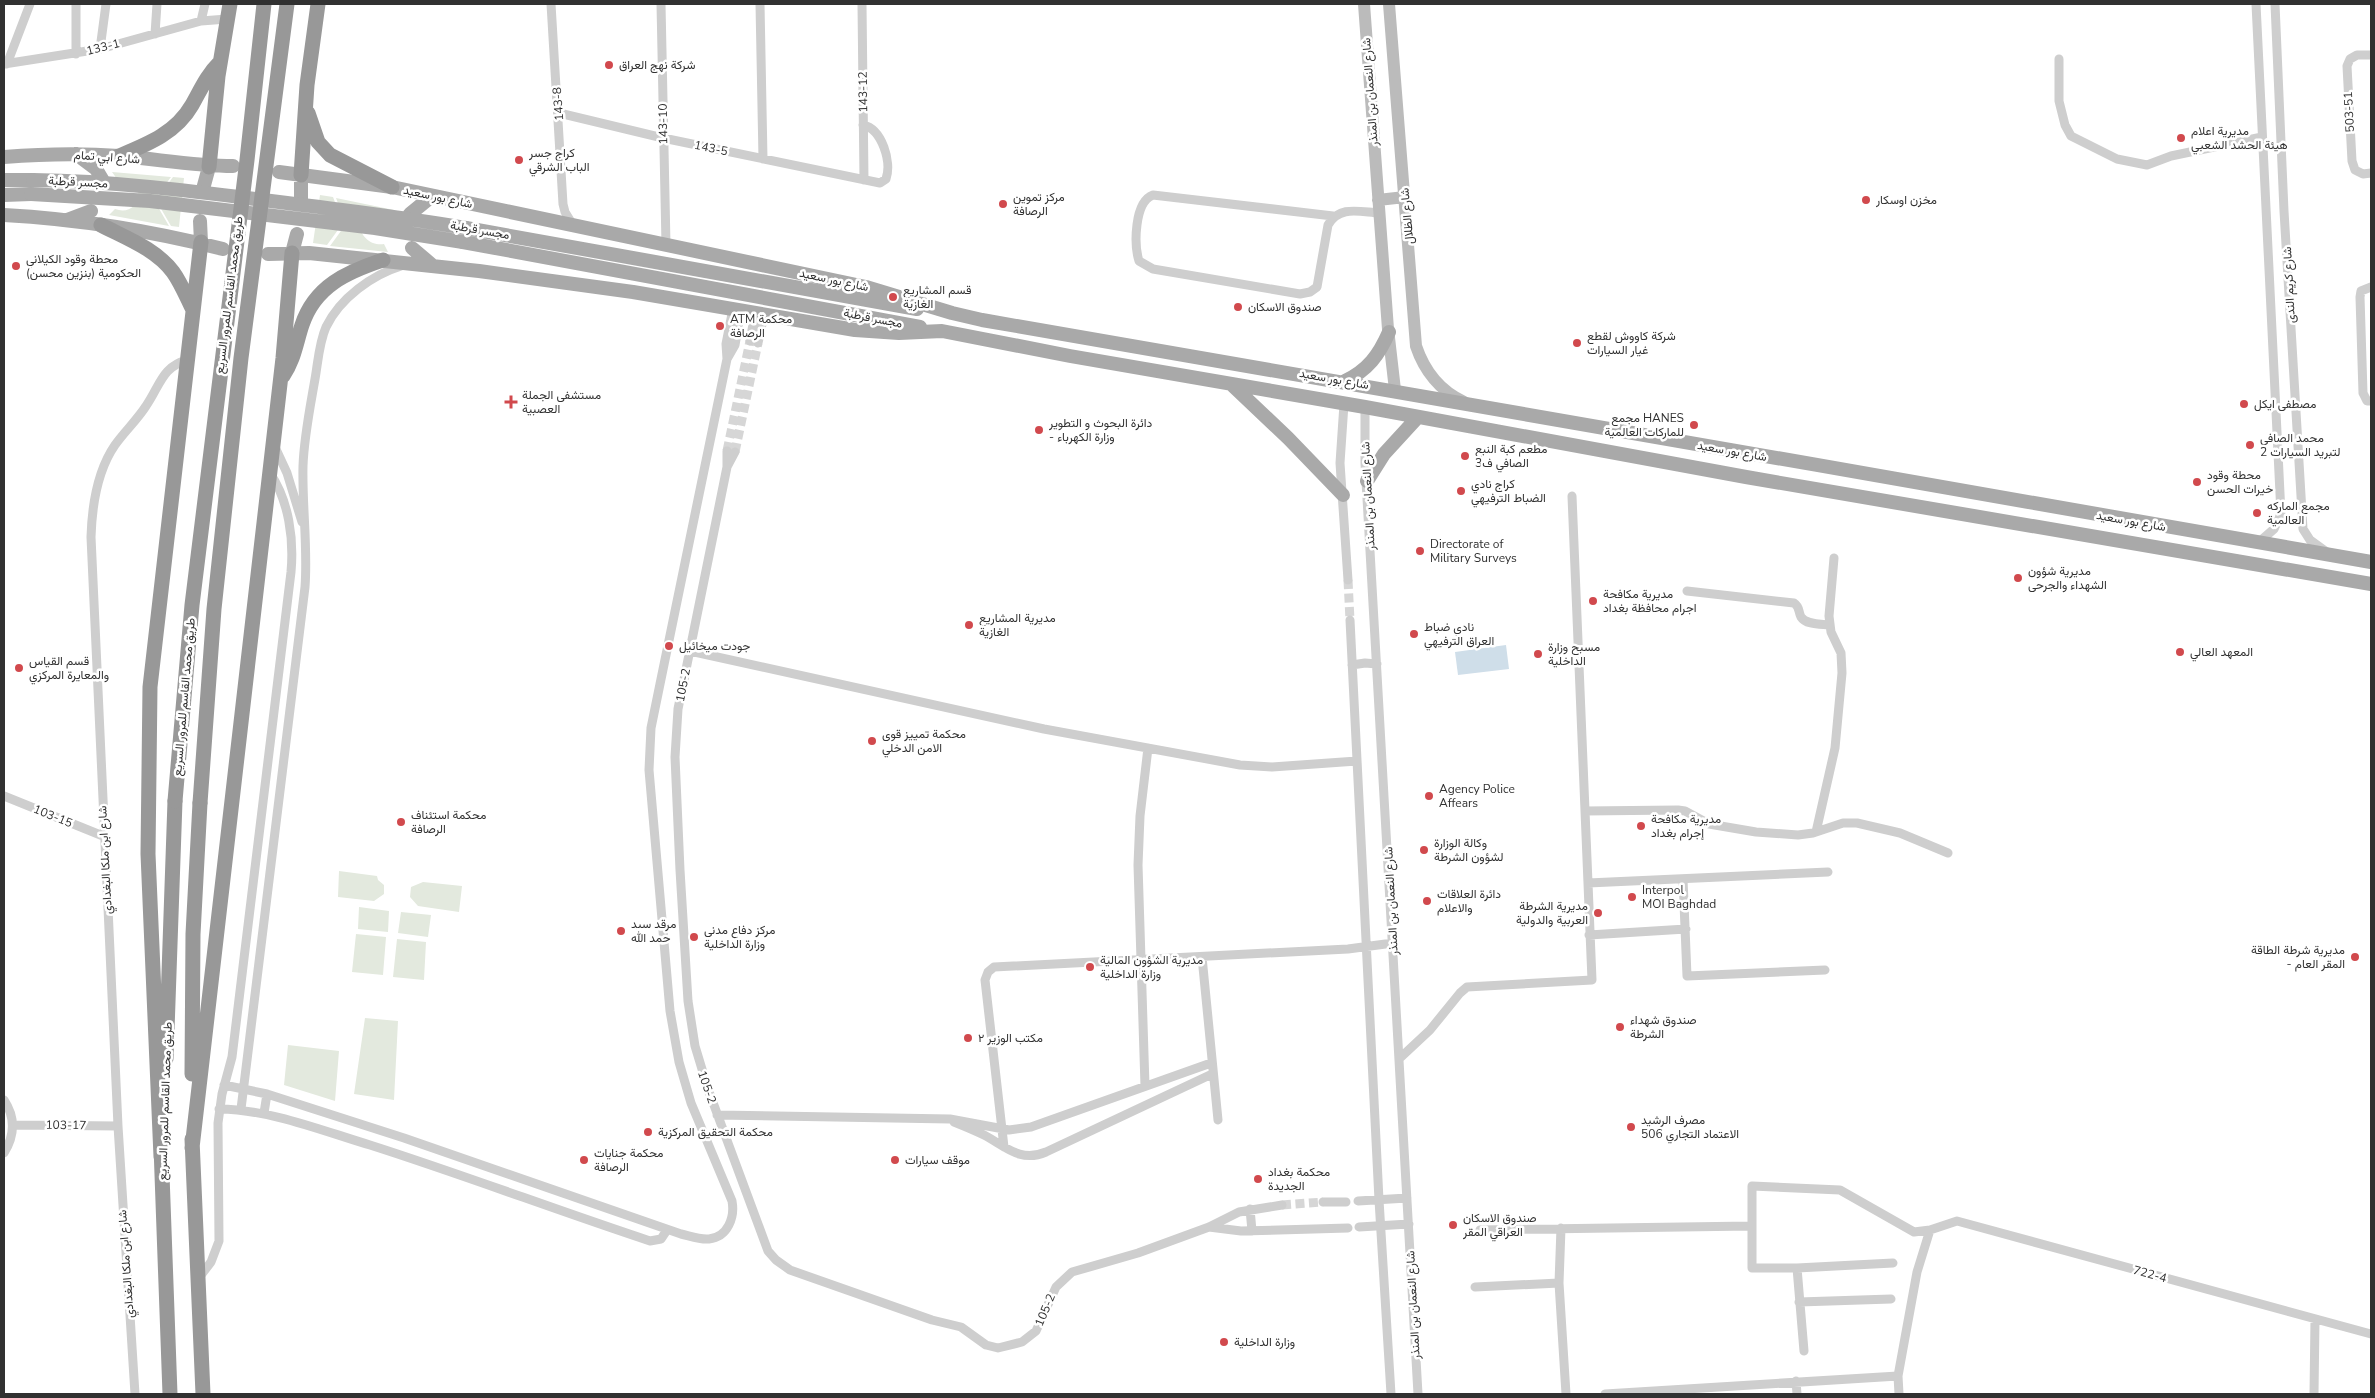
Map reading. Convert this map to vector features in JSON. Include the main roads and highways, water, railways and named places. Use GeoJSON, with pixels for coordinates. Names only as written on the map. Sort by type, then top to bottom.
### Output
{"type":"FeatureCollection","features":[{"type":"Feature","properties":{"kind":"highway"},"geometry":{"type":"LineString","coordinates":[[209,167],[221,61],[230,4]]}},
{"type":"Feature","properties":{"kind":"highway","name":"طريق محمد القاسم للمرور السريع"},"geometry":{"type":"LineString","coordinates":[[170,1394],[161,1157],[172,929],[175,801],[192,605],[247,160],[264,4]]}},
{"type":"Feature","properties":{"kind":"highway","name":"طريق محمد القاسم للمرور السريع"},"geometry":{"type":"LineString","coordinates":[[203,1394],[192,1148],[193,934],[200,803],[218,571],[241,358],[287,4]]}},
{"type":"Feature","properties":{"kind":"highway"},"geometry":{"type":"LineString","coordinates":[[301,175],[306,106],[318,4]]}},
{"type":"Feature","properties":{"kind":"highway"},"geometry":{"type":"LineString","coordinates":[[119,156],[159,138],[174,127],[185,115],[206,78],[221,61]]}},
{"type":"Feature","properties":{"kind":"highway"},"geometry":{"type":"LineString","coordinates":[[306,106],[316,137],[330,155],[392,187]]}},
{"type":"Feature","properties":{"kind":"highway"},"geometry":{"type":"LineString","coordinates":[[101,225],[148,250],[162,260],[179,281],[193,310]]}},
{"type":"Feature","properties":{"kind":"highway"},"geometry":{"type":"LineString","coordinates":[[161,1157],[148,854],[150,687],[201,242]]}},
{"type":"Feature","properties":{"kind":"highway"},"geometry":{"type":"LineString","coordinates":[[192,1148],[280,381],[292,253]]}},
{"type":"Feature","properties":{"kind":"highway"},"geometry":{"type":"LineString","coordinates":[[280,381],[292,361],[305,317],[321,293],[344,275],[383,260]]}},
{"type":"Feature","properties":{"kind":"main road","name":"شارع ابي تمام"},"geometry":{"type":"LineString","coordinates":[[4,157],[76,154],[119,156],[209,167],[233,166]]}},
{"type":"Feature","properties":{"kind":"main road"},"geometry":{"type":"LineString","coordinates":[[76,154],[96,169],[102,179]]}},
{"type":"Feature","properties":{"kind":"main road"},"geometry":{"type":"LineString","coordinates":[[203,189],[209,167]]}},
{"type":"Feature","properties":{"kind":"main road","name":"شارع بور سعيد"},"geometry":{"type":"LineString","coordinates":[[280,172],[392,187],[873,289],[952,314],[1345,381],[1470,405],[2371,562]]}},
{"type":"Feature","properties":{"kind":"main road"},"geometry":{"type":"LineString","coordinates":[[301,175],[301,202]]}},
{"type":"Feature","properties":{"kind":"main road","name":"مجسر قرطبة"},"geometry":{"type":"LineString","coordinates":[[4,180],[159,187],[382,214],[952,314]]}},
{"type":"Feature","properties":{"kind":"main road","name":"مجسر قرطبة"},"geometry":{"type":"LineString","coordinates":[[4,195],[31,194],[150,201],[375,228],[645,274],[942,331]]}},
{"type":"Feature","properties":{"kind":"main road"},"geometry":{"type":"LineString","coordinates":[[410,214],[432,196]]}},
{"type":"Feature","properties":{"kind":"main road"},"geometry":{"type":"LineString","coordinates":[[64,221],[91,211]]}},
{"type":"Feature","properties":{"kind":"main road"},"geometry":{"type":"LineString","coordinates":[[4,215],[101,225],[201,242],[224,249]]}},
{"type":"Feature","properties":{"kind":"main road"},"geometry":{"type":"LineString","coordinates":[[200,222],[201,242]]}},
{"type":"Feature","properties":{"kind":"main road"},"geometry":{"type":"LineString","coordinates":[[292,253],[297,234]]}},
{"type":"Feature","properties":{"kind":"main road"},"geometry":{"type":"LineString","coordinates":[[412,248],[432,265]]}},
{"type":"Feature","properties":{"kind":"main road","name":"شارع بور سعيد"},"geometry":{"type":"LineString","coordinates":[[268,254],[292,253],[410,262],[633,292],[877,332],[942,331],[1070,356],[1366,407],[1417,418],[1746,477],[2371,584]]}},
{"type":"Feature","properties":{"kind":"main road"},"geometry":{"type":"LineString","coordinates":[[1345,381],[1361,373],[1372,363],[1389,332]]}},
{"type":"Feature","properties":{"kind":"main road"},"geometry":{"type":"LineString","coordinates":[[1230,383],[1288,438],[1343,495]]}},
{"type":"Feature","properties":{"kind":"main road"},"geometry":{"type":"LineString","coordinates":[[1367,481],[1384,454],[1417,418]]}},
{"type":"Feature","properties":{"kind":"tunnel"},"geometry":{"type":"LineString","coordinates":[[727,451],[750,341]]}},
{"type":"Feature","properties":{"kind":"tunnel"},"geometry":{"type":"LineString","coordinates":[[735,452],[758,343]]}},
{"type":"Feature","properties":{"kind":"tunnel"},"geometry":{"type":"LineString","coordinates":[[1348,580],[1350,620]]}},
{"type":"Feature","properties":{"kind":"tunnel"},"geometry":{"type":"LineString","coordinates":[[1282,1205],[1323,1202]]}},
{"type":"Feature","properties":{"kind":"place","name":"شركة نهج العراق"},"geometry":{"type":"Point","coordinates":[609,65]}},
{"type":"Feature","properties":{"kind":"place","name":"مديرية اعلام هيئة الحشد الشعبي"},"geometry":{"type":"Point","coordinates":[2181,138]}},
{"type":"Feature","properties":{"kind":"place","name":"كراج جسر الباب الشرقي"},"geometry":{"type":"Point","coordinates":[519,160]}},
{"type":"Feature","properties":{"kind":"place","name":"مخزن اوسكار"},"geometry":{"type":"Point","coordinates":[1866,200]}},
{"type":"Feature","properties":{"kind":"place","name":"مركز تموين الرصافة"},"geometry":{"type":"Point","coordinates":[1003,204]}},
{"type":"Feature","properties":{"kind":"place","name":"محطة وقود الكيلاني الحكومية (بنزين محسن)"},"geometry":{"type":"Point","coordinates":[16,266]}},
{"type":"Feature","properties":{"kind":"place","name":"قسم المشاريع الغازية"},"geometry":{"type":"Point","coordinates":[893,297]}},
{"type":"Feature","properties":{"kind":"place","name":"صندوق الاسكان"},"geometry":{"type":"Point","coordinates":[1238,307]}},
{"type":"Feature","properties":{"kind":"place","name":"ATM محكمة الرصافة"},"geometry":{"type":"Point","coordinates":[720,326]}},
{"type":"Feature","properties":{"kind":"place","name":"شركة كاووش لقطع غيار السيارات"},"geometry":{"type":"Point","coordinates":[1577,343]}},
{"type":"Feature","properties":{"kind":"place","name":"مستشفى الجملة العصبية"},"geometry":{"type":"Point","coordinates":[511,402]}},
{"type":"Feature","properties":{"kind":"place","name":"مصطفى ايكل"},"geometry":{"type":"Point","coordinates":[2244,404]}},
{"type":"Feature","properties":{"kind":"place","name":"مجمع HANES للماركات العالمية"},"geometry":{"type":"Point","coordinates":[1694,425]}},
{"type":"Feature","properties":{"kind":"place","name":"دائرة البحوث و التطوير - وزارة الكهرباء"},"geometry":{"type":"Point","coordinates":[1039,430]}},
{"type":"Feature","properties":{"kind":"place","name":"محمد الصافي لتبريد السيارات 2"},"geometry":{"type":"Point","coordinates":[2250,445]}},
{"type":"Feature","properties":{"kind":"place","name":"مطعم كبة النبع الصافي ف3"},"geometry":{"type":"Point","coordinates":[1465,456]}},
{"type":"Feature","properties":{"kind":"place","name":"محطة وقود خيرات الحسن"},"geometry":{"type":"Point","coordinates":[2197,482]}},
{"type":"Feature","properties":{"kind":"place","name":"كراج نادي الضباط الترفيهي"},"geometry":{"type":"Point","coordinates":[1461,491]}},
{"type":"Feature","properties":{"kind":"place","name":"مجمع الماركه العالمية"},"geometry":{"type":"Point","coordinates":[2257,513]}},
{"type":"Feature","properties":{"kind":"place","name":"Directorate of Military Surveys"},"geometry":{"type":"Point","coordinates":[1420,551]}},
{"type":"Feature","properties":{"kind":"place","name":"مديرية شؤون الشهداء والجرحى"},"geometry":{"type":"Point","coordinates":[2018,578]}},
{"type":"Feature","properties":{"kind":"place","name":"مديرية مكافحة اجرام محافظة بغداد"},"geometry":{"type":"Point","coordinates":[1593,601]}},
{"type":"Feature","properties":{"kind":"place","name":"مديرية المشاريع الغازية"},"geometry":{"type":"Point","coordinates":[969,625]}},
{"type":"Feature","properties":{"kind":"place","name":"نادي ضباط العراق الترفيهي"},"geometry":{"type":"Point","coordinates":[1414,634]}},
{"type":"Feature","properties":{"kind":"place","name":"جودت ميخائيل"},"geometry":{"type":"Point","coordinates":[669,646]}},
{"type":"Feature","properties":{"kind":"place","name":"المعهد العالي"},"geometry":{"type":"Point","coordinates":[2180,652]}},
{"type":"Feature","properties":{"kind":"place","name":"مسبح وزارة الداخلية"},"geometry":{"type":"Point","coordinates":[1538,654]}},
{"type":"Feature","properties":{"kind":"place","name":"قسم القياس والمعايرة المركزي"},"geometry":{"type":"Point","coordinates":[19,668]}},
{"type":"Feature","properties":{"kind":"place","name":"محكمة تمييز قوى الامن الدخلي"},"geometry":{"type":"Point","coordinates":[872,741]}},
{"type":"Feature","properties":{"kind":"place","name":"Agency Police Affears"},"geometry":{"type":"Point","coordinates":[1429,796]}},
{"type":"Feature","properties":{"kind":"place","name":"محكمة استئناف الرصافة"},"geometry":{"type":"Point","coordinates":[401,822]}},
{"type":"Feature","properties":{"kind":"place","name":"مديرية مكافحة إجرام بغداد"},"geometry":{"type":"Point","coordinates":[1641,826]}},
{"type":"Feature","properties":{"kind":"place","name":"وكالة الوزارة لشؤون الشرطة"},"geometry":{"type":"Point","coordinates":[1424,850]}},
{"type":"Feature","properties":{"kind":"place","name":"Interpol MOI Baghdad"},"geometry":{"type":"Point","coordinates":[1632,897]}},
{"type":"Feature","properties":{"kind":"place","name":"دائرة العلاقات والاعلام"},"geometry":{"type":"Point","coordinates":[1427,901]}},
{"type":"Feature","properties":{"kind":"place","name":"مديرية الشرطة العربية والدولية"},"geometry":{"type":"Point","coordinates":[1598,913]}},
{"type":"Feature","properties":{"kind":"place","name":"مرقد سيد حمد الله"},"geometry":{"type":"Point","coordinates":[621,931]}},
{"type":"Feature","properties":{"kind":"place","name":"مركز دفاع مدني وزارة الداخلية"},"geometry":{"type":"Point","coordinates":[694,937]}},
{"type":"Feature","properties":{"kind":"place","name":"مديرية شرطة الطاقة - المقر العام"},"geometry":{"type":"Point","coordinates":[2355,957]}},
{"type":"Feature","properties":{"kind":"place","name":"مديرية الشؤون المالية وزارة الداخلية"},"geometry":{"type":"Point","coordinates":[1090,967]}},
{"type":"Feature","properties":{"kind":"place","name":"صندوق شهداء الشرطة"},"geometry":{"type":"Point","coordinates":[1620,1027]}},
{"type":"Feature","properties":{"kind":"place","name":"مكتب الوزير ٢"},"geometry":{"type":"Point","coordinates":[968,1038]}},
{"type":"Feature","properties":{"kind":"place","name":"مصرف الرشيد الاعتماد التجاري 506"},"geometry":{"type":"Point","coordinates":[1631,1127]}},
{"type":"Feature","properties":{"kind":"place","name":"محكمة التحقيق المركزية"},"geometry":{"type":"Point","coordinates":[648,1132]}},
{"type":"Feature","properties":{"kind":"place","name":"محكمة جنايات الرصافة"},"geometry":{"type":"Point","coordinates":[584,1160]}},
{"type":"Feature","properties":{"kind":"place","name":"موقف سيارات"},"geometry":{"type":"Point","coordinates":[895,1160]}},
{"type":"Feature","properties":{"kind":"place","name":"محكمة بغداد الجديدة"},"geometry":{"type":"Point","coordinates":[1258,1179]}},
{"type":"Feature","properties":{"kind":"place","name":"صندوق الاسكان العراقي المقر"},"geometry":{"type":"Point","coordinates":[1453,1225]}},
{"type":"Feature","properties":{"kind":"place","name":"وزارة الداخلية"},"geometry":{"type":"Point","coordinates":[1224,1342]}}]}
